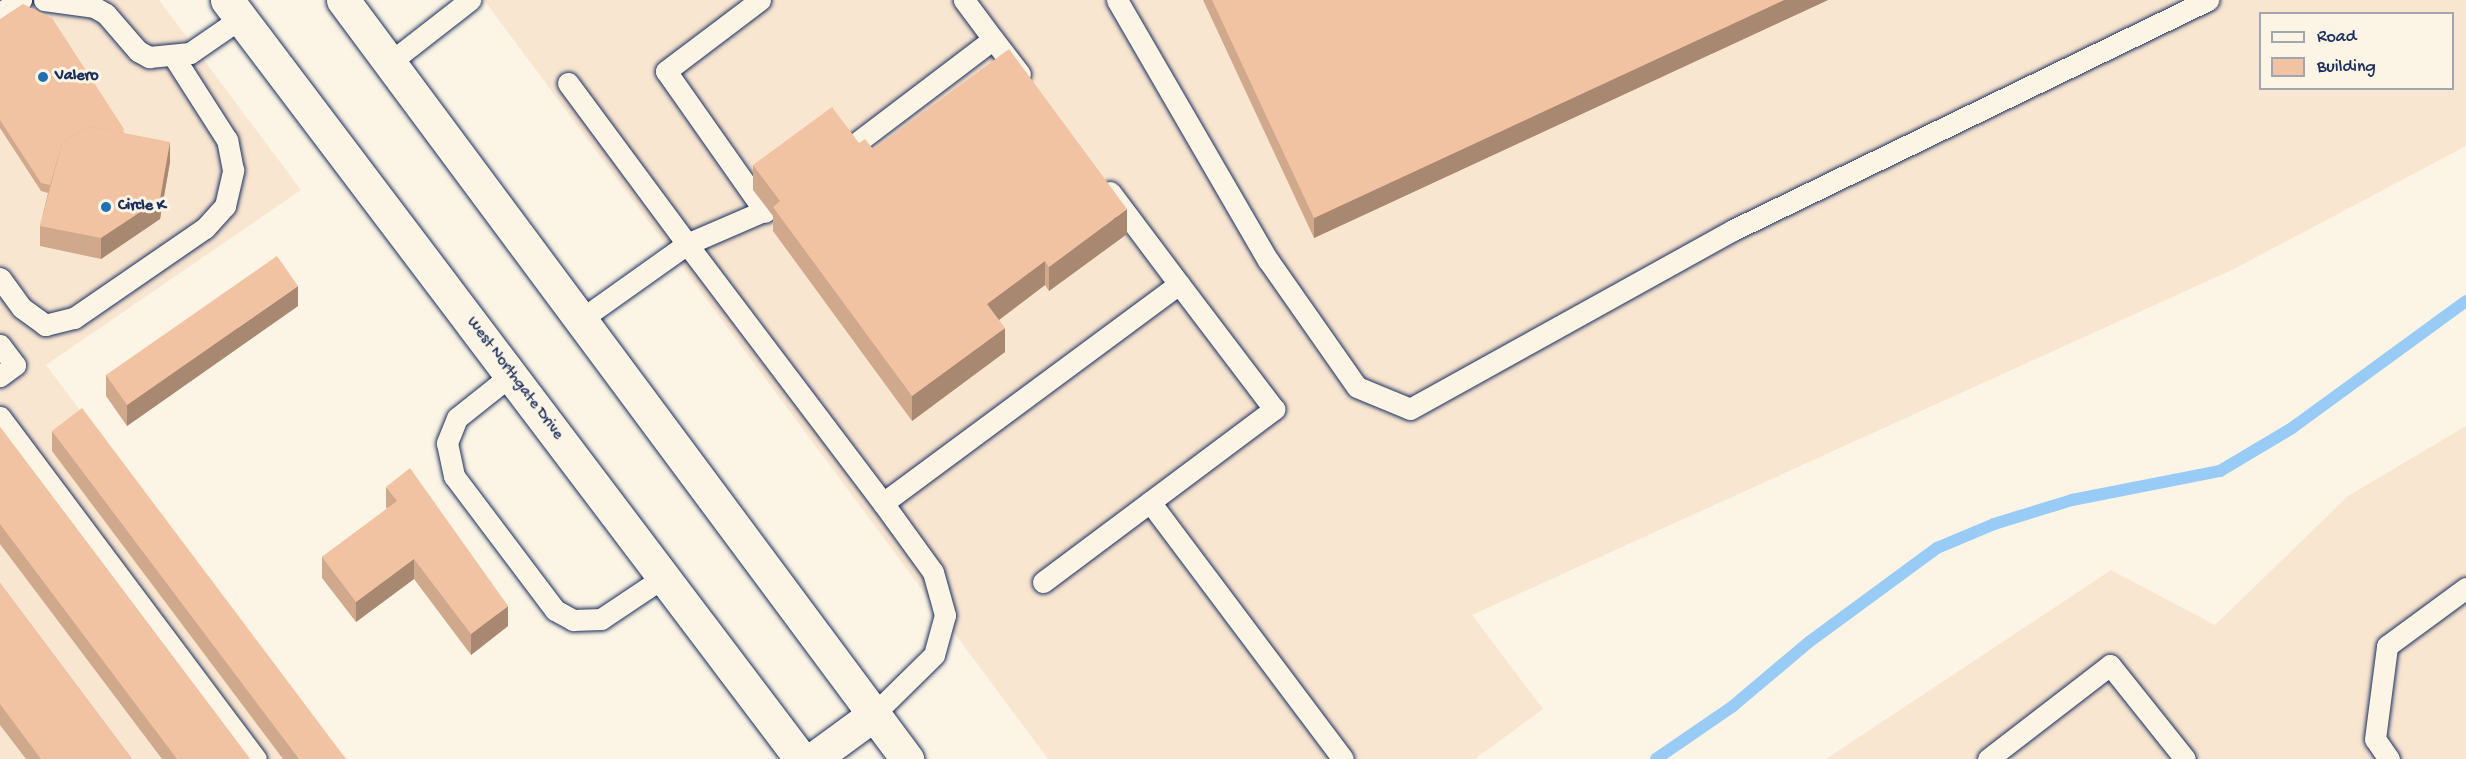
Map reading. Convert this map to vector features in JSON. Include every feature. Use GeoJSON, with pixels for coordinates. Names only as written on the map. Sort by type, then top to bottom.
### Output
{"type":"FeatureCollection","features":[{"type":"Feature","properties":{"kind":"main road"},"geometry":{"type":"LineString","coordinates":[[347,4],[907,759]]}},
{"type":"Feature","properties":{"kind":"main road","name":"West Northgate Drive"},"geometry":{"type":"LineString","coordinates":[[234,9],[801,759]]}},
{"type":"Feature","properties":{"kind":"main road"},"geometry":{"type":"LineString","coordinates":[[813,759],[873,714]]}},
{"type":"Feature","properties":{"kind":"lane"},"geometry":{"type":"LineString","coordinates":[[0,13],[21,0]]}},
{"type":"Feature","properties":{"kind":"lane"},"geometry":{"type":"LineString","coordinates":[[44,0],[94,7],[106,14],[138,51],[149,57],[174,57],[204,46],[234,9]]}},
{"type":"Feature","properties":{"kind":"lane"},"geometry":{"type":"LineString","coordinates":[[389,63],[470,0]]}},
{"type":"Feature","properties":{"kind":"lane"},"geometry":{"type":"LineString","coordinates":[[580,320],[687,244],[766,211],[666,71],[760,0]]}},
{"type":"Feature","properties":{"kind":"lane"},"geometry":{"type":"LineString","coordinates":[[964,0],[1036,95]]}},
{"type":"Feature","properties":{"kind":"lane"},"geometry":{"type":"LineString","coordinates":[[1117,0],[1268,260],[1357,387],[1410,409],[1733,230],[2208,0]]}},
{"type":"Feature","properties":{"kind":"lane"},"geometry":{"type":"LineString","coordinates":[[847,150],[993,39]]}},
{"type":"Feature","properties":{"kind":"lane"},"geometry":{"type":"LineString","coordinates":[[0,278],[22,308],[45,325],[74,318],[205,228],[225,206],[233,170],[226,140],[174,57]]}},
{"type":"Feature","properties":{"kind":"lane"},"geometry":{"type":"LineString","coordinates":[[568,83],[933,572],[945,615],[934,655],[873,714]]}},
{"type":"Feature","properties":{"kind":"lane"},"geometry":{"type":"LineString","coordinates":[[1043,582],[1274,409],[1094,171]]}},
{"type":"Feature","properties":{"kind":"lane"},"geometry":{"type":"LineString","coordinates":[[883,503],[1179,284]]}},
{"type":"Feature","properties":{"kind":"lane"},"geometry":{"type":"LineString","coordinates":[[0,345],[15,365],[0,376]]}},
{"type":"Feature","properties":{"kind":"lane"},"geometry":{"type":"LineString","coordinates":[[511,375],[457,418],[447,443],[454,476],[555,610],[573,620],[601,619],[664,578]]}},
{"type":"Feature","properties":{"kind":"lane"},"geometry":{"type":"LineString","coordinates":[[0,417],[256,759]]}},
{"type":"Feature","properties":{"kind":"lane"},"geometry":{"type":"LineString","coordinates":[[1150,502],[1343,759]]}},
{"type":"Feature","properties":{"kind":"lane"},"geometry":{"type":"LineString","coordinates":[[2389,759],[2375,739],[2387,646],[2466,588]]}},
{"type":"Feature","properties":{"kind":"lane"},"geometry":{"type":"LineString","coordinates":[[1988,759],[2110,665],[2185,759]]}},
{"type":"Feature","properties":{"kind":"shaded area"},"geometry":{"type":"Polygon","coordinates":[[[0,0],[159,0],[301,190],[46,365],[343,759],[0,759],[0,0]]]}},
{"type":"Feature","properties":{"kind":"shaded area"},"geometry":{"type":"Polygon","coordinates":[[[484,0],[2466,0],[2466,146],[2234,269],[1472,615],[1543,709],[1475,759],[1048,759],[484,0]]]}},
{"type":"Feature","properties":{"kind":"shaded area"},"geometry":{"type":"Polygon","coordinates":[[[2466,426],[2466,759],[1826,759],[2111,570],[2215,625],[2348,496],[2466,426]]]}},
{"type":"Feature","properties":{"kind":"building"},"geometry":{"type":"Polygon","coordinates":[[[1212,0],[1784,0],[1314,218],[1212,0]]]}},
{"type":"Feature","properties":{"kind":"building","name":"Valero"},"geometry":{"type":"Polygon","coordinates":[[[23,4],[52,18],[124,129],[123,133],[88,126],[62,143],[50,185],[41,183],[0,120],[0,19],[23,4]]]}},
{"type":"Feature","properties":{"kind":"building"},"geometry":{"type":"Polygon","coordinates":[[[1009,49],[1127,209],[1049,267],[1045,261],[987,304],[1005,328],[912,396],[773,207],[780,201],[753,165],[832,107],[859,143],[865,139],[873,149],[1009,49]]]}},
{"type":"Feature","properties":{"kind":"building","name":"Circle K"},"geometry":{"type":"Polygon","coordinates":[[[88,126],[170,142],[160,199],[101,238],[40,226],[62,143],[88,126]]]}},
{"type":"Feature","properties":{"kind":"building"},"geometry":{"type":"Polygon","coordinates":[[[277,256],[298,286],[127,405],[106,375],[277,256]]]}},
{"type":"Feature","properties":{"kind":"building"},"geometry":{"type":"Polygon","coordinates":[[[82,408],[346,759],[299,759],[52,431],[82,408]]]}},
{"type":"Feature","properties":{"kind":"building"},"geometry":{"type":"Polygon","coordinates":[[[0,427],[250,759],[177,759],[0,524],[0,427]]]}},
{"type":"Feature","properties":{"kind":"building"},"geometry":{"type":"Polygon","coordinates":[[[410,468],[508,606],[471,634],[414,559],[356,602],[322,557],[397,501],[386,487],[410,468]]]}},
{"type":"Feature","properties":{"kind":"building"},"geometry":{"type":"Polygon","coordinates":[[[0,583],[132,759],[41,759],[0,704],[0,583]]]}},
{"type":"Feature","properties":{"kind":"waterway"},"geometry":{"type":"LineString","coordinates":[[1656,759],[1733,706],[1809,642],[1937,548],[1994,524],[2072,500],[2220,471],[2292,428],[2466,301]]}},
{"type":"Feature","properties":{"kind":"place","name":"Valero"},"geometry":{"type":"Point","coordinates":[43,77]}},
{"type":"Feature","properties":{"kind":"place","name":"Circle K"},"geometry":{"type":"Point","coordinates":[106,207]}}]}
